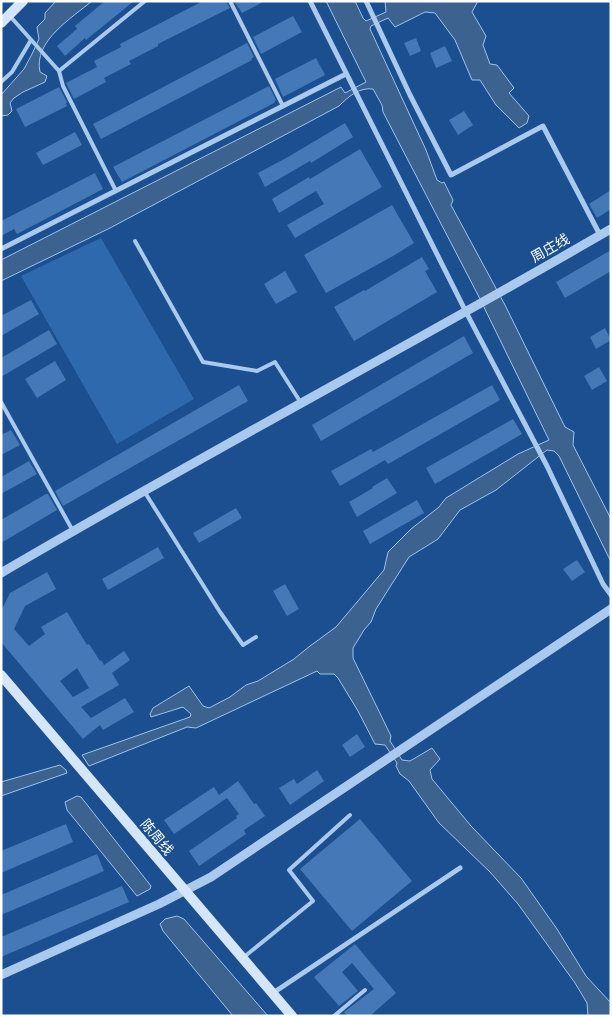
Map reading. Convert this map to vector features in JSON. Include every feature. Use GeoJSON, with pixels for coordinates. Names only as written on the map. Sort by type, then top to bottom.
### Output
{"type":"FeatureCollection","features":[{"type":"Feature","properties":{"kind":"main road"},"geometry":{"type":"LineString","coordinates":[[5,19],[23,1]]}},
{"type":"Feature","properties":{"kind":"main road","name":"陈周线"},"geometry":{"type":"LineString","coordinates":[[1,675],[292,1016]]}},
{"type":"Feature","properties":{"kind":"street"},"geometry":{"type":"LineString","coordinates":[[310,1],[346,74],[470,310],[603,584],[611,595]]}},
{"type":"Feature","properties":{"kind":"street"},"geometry":{"type":"LineString","coordinates":[[366,1],[406,87],[451,175],[543,126],[600,235]]}},
{"type":"Feature","properties":{"kind":"street"},"geometry":{"type":"LineString","coordinates":[[1,249],[346,74]]}},
{"type":"Feature","properties":{"kind":"street","name":"周庄线"},"geometry":{"type":"LineString","coordinates":[[1,574],[73,531],[470,310],[611,229]]}},
{"type":"Feature","properties":{"kind":"street"},"geometry":{"type":"LineString","coordinates":[[1,975],[159,904],[211,876],[611,609]]}},
{"type":"Feature","properties":{"kind":"street"},"geometry":{"type":"LineString","coordinates":[[273,993],[460,868]]}},
{"type":"Feature","properties":{"kind":"lane"},"geometry":{"type":"LineString","coordinates":[[59,71],[145,1]]}},
{"type":"Feature","properties":{"kind":"lane"},"geometry":{"type":"LineString","coordinates":[[230,1],[283,106]]}},
{"type":"Feature","properties":{"kind":"lane"},"geometry":{"type":"LineString","coordinates":[[5,19],[31,40],[59,71],[63,86],[116,191]]}},
{"type":"Feature","properties":{"kind":"lane"},"geometry":{"type":"LineString","coordinates":[[1,82],[12,72],[31,40]]}},
{"type":"Feature","properties":{"kind":"lane"},"geometry":{"type":"LineString","coordinates":[[135,241],[203,362],[257,371],[275,362],[301,404]]}},
{"type":"Feature","properties":{"kind":"lane"},"geometry":{"type":"LineString","coordinates":[[1,402],[73,531]]}},
{"type":"Feature","properties":{"kind":"lane"},"geometry":{"type":"LineString","coordinates":[[144,491],[220,612],[243,645],[256,637]]}},
{"type":"Feature","properties":{"kind":"lane"},"geometry":{"type":"LineString","coordinates":[[243,958],[313,901],[289,870],[350,815]]}},
{"type":"Feature","properties":{"kind":"lane"},"geometry":{"type":"LineString","coordinates":[[334,1016],[365,990]]}},
{"type":"Feature","properties":{"kind":"shaded area"},"geometry":{"type":"Polygon","coordinates":[[[56,1],[92,1],[56,31],[42,50],[39,61],[40,72],[47,76],[45,82],[14,98],[10,103],[12,111],[8,115],[1,116],[1,95],[24,69],[39,39],[37,27],[45,19],[45,13],[56,1]]]}},
{"type":"Feature","properties":{"kind":"shaded area"},"geometry":{"type":"Polygon","coordinates":[[[326,1],[355,1],[366,21],[386,12],[385,1],[478,1],[472,12],[486,36],[483,45],[490,64],[497,65],[514,88],[509,93],[529,116],[527,123],[519,128],[496,105],[480,80],[472,80],[455,40],[435,13],[425,12],[395,27],[388,18],[371,26],[370,29],[426,150],[437,180],[442,183],[444,182],[453,200],[451,205],[505,305],[565,427],[574,432],[573,445],[611,519],[611,562],[559,456],[554,451],[547,450],[496,490],[460,510],[438,539],[409,557],[376,609],[371,622],[353,648],[353,658],[391,736],[390,741],[402,760],[410,761],[432,748],[440,759],[430,770],[432,779],[471,826],[521,878],[557,929],[586,976],[611,1003],[611,1016],[588,1016],[587,1003],[575,983],[518,904],[490,872],[439,823],[409,781],[400,774],[396,766],[397,763],[385,745],[375,744],[358,711],[334,674],[320,674],[317,671],[196,728],[187,727],[89,766],[82,755],[190,717],[191,714],[183,707],[151,717],[150,714],[153,708],[189,686],[203,706],[209,708],[294,659],[336,627],[384,570],[388,552],[411,529],[439,507],[446,498],[518,454],[549,440],[478,295],[383,112],[382,105],[373,89],[358,91],[339,106],[110,228],[1,281],[1,260],[341,87],[345,93],[366,82],[326,1]]]}},
{"type":"Feature","properties":{"kind":"shaded area"},"geometry":{"type":"Polygon","coordinates":[[[101,238],[194,399],[117,444],[21,276],[101,238]]]}},
{"type":"Feature","properties":{"kind":"shaded area"},"geometry":{"type":"Polygon","coordinates":[[[60,765],[67,773],[1,796],[1,782],[60,765]]]}},
{"type":"Feature","properties":{"kind":"shaded area"},"geometry":{"type":"Polygon","coordinates":[[[77,796],[81,797],[151,886],[150,889],[137,896],[67,810],[65,802],[77,796]]]}},
{"type":"Feature","properties":{"kind":"shaded area"},"geometry":{"type":"Polygon","coordinates":[[[177,916],[184,919],[268,1016],[233,1016],[163,931],[160,924],[165,919],[177,916]]]}},
{"type":"Feature","properties":{"kind":"building"},"geometry":{"type":"Polygon","coordinates":[[[105,1],[134,1],[86,40],[85,38],[65,56],[57,46],[77,29],[75,26],[105,1]]]}},
{"type":"Feature","properties":{"kind":"building"},"geometry":{"type":"Polygon","coordinates":[[[203,1],[226,1],[230,8],[158,44],[158,46],[129,61],[131,64],[104,78],[106,82],[74,99],[66,83],[97,67],[94,61],[121,47],[120,44],[203,1]]]}},
{"type":"Feature","properties":{"kind":"building"},"geometry":{"type":"Polygon","coordinates":[[[234,1],[265,1],[242,13],[234,1]]]}},
{"type":"Feature","properties":{"kind":"building"},"geometry":{"type":"Polygon","coordinates":[[[293,16],[302,32],[261,54],[253,37],[293,16]]]}},
{"type":"Feature","properties":{"kind":"building"},"geometry":{"type":"Polygon","coordinates":[[[416,38],[421,51],[410,56],[404,43],[416,38]]]}},
{"type":"Feature","properties":{"kind":"building"},"geometry":{"type":"Polygon","coordinates":[[[247,43],[254,57],[252,60],[101,139],[93,124],[247,43]]]}},
{"type":"Feature","properties":{"kind":"building"},"geometry":{"type":"Polygon","coordinates":[[[445,46],[452,61],[436,68],[430,53],[445,46]]]}},
{"type":"Feature","properties":{"kind":"building"},"geometry":{"type":"Polygon","coordinates":[[[316,58],[325,75],[283,97],[275,79],[316,58]]]}},
{"type":"Feature","properties":{"kind":"building"},"geometry":{"type":"Polygon","coordinates":[[[269,86],[276,100],[274,103],[122,182],[113,167],[269,86]]]}},
{"type":"Feature","properties":{"kind":"building"},"geometry":{"type":"Polygon","coordinates":[[[59,87],[67,102],[67,106],[25,127],[16,109],[59,87]]]}},
{"type":"Feature","properties":{"kind":"building"},"geometry":{"type":"Polygon","coordinates":[[[464,111],[473,125],[458,135],[449,120],[464,111]]]}},
{"type":"Feature","properties":{"kind":"building"},"geometry":{"type":"Polygon","coordinates":[[[345,123],[353,137],[311,163],[310,161],[265,187],[258,173],[345,123]]]}},
{"type":"Feature","properties":{"kind":"building"},"geometry":{"type":"Polygon","coordinates":[[[75,132],[82,145],[43,165],[36,153],[75,132]]]}},
{"type":"Feature","properties":{"kind":"building"},"geometry":{"type":"Polygon","coordinates":[[[360,149],[382,187],[295,238],[287,225],[324,204],[316,191],[279,213],[272,199],[360,149]]]}},
{"type":"Feature","properties":{"kind":"building"},"geometry":{"type":"Polygon","coordinates":[[[95,173],[103,189],[17,234],[14,229],[1,236],[1,221],[95,173]]]}},
{"type":"Feature","properties":{"kind":"building"},"geometry":{"type":"Polygon","coordinates":[[[611,190],[611,209],[597,218],[589,204],[611,190]]]}},
{"type":"Feature","properties":{"kind":"building"},"geometry":{"type":"Polygon","coordinates":[[[392,205],[414,243],[326,293],[304,255],[392,205]]]}},
{"type":"Feature","properties":{"kind":"building"},"geometry":{"type":"Polygon","coordinates":[[[611,250],[611,271],[565,298],[556,282],[611,250]]]}},
{"type":"Feature","properties":{"kind":"building"},"geometry":{"type":"Polygon","coordinates":[[[422,257],[429,269],[425,271],[437,292],[354,341],[334,307],[422,257]]]}},
{"type":"Feature","properties":{"kind":"building"},"geometry":{"type":"Polygon","coordinates":[[[285,271],[297,292],[276,304],[264,284],[285,271]]]}},
{"type":"Feature","properties":{"kind":"building"},"geometry":{"type":"Polygon","coordinates":[[[31,300],[39,314],[1,336],[1,316],[31,300]]]}},
{"type":"Feature","properties":{"kind":"building"},"geometry":{"type":"Polygon","coordinates":[[[605,328],[611,340],[596,349],[590,337],[605,328]]]}},
{"type":"Feature","properties":{"kind":"building"},"geometry":{"type":"Polygon","coordinates":[[[49,330],[57,344],[1,377],[1,358],[49,330]]]}},
{"type":"Feature","properties":{"kind":"building"},"geometry":{"type":"Polygon","coordinates":[[[464,336],[473,353],[321,441],[312,425],[464,336]]]}},
{"type":"Feature","properties":{"kind":"building"},"geometry":{"type":"Polygon","coordinates":[[[55,361],[66,380],[37,398],[25,379],[55,361]]]}},
{"type":"Feature","properties":{"kind":"building"},"geometry":{"type":"Polygon","coordinates":[[[599,367],[607,381],[592,390],[584,376],[599,367]]]}},
{"type":"Feature","properties":{"kind":"building"},"geometry":{"type":"Polygon","coordinates":[[[239,385],[248,401],[63,506],[55,491],[239,385]]]}},
{"type":"Feature","properties":{"kind":"building"},"geometry":{"type":"Polygon","coordinates":[[[492,385],[500,400],[388,464],[385,460],[340,486],[331,471],[371,449],[373,452],[492,385]]]}},
{"type":"Feature","properties":{"kind":"building"},"geometry":{"type":"Polygon","coordinates":[[[513,419],[522,434],[435,484],[426,468],[513,419]]]}},
{"type":"Feature","properties":{"kind":"building"},"geometry":{"type":"Polygon","coordinates":[[[11,430],[20,445],[1,455],[1,435],[11,430]]]}},
{"type":"Feature","properties":{"kind":"building"},"geometry":{"type":"Polygon","coordinates":[[[29,461],[37,474],[1,494],[1,477],[29,461]]]}},
{"type":"Feature","properties":{"kind":"building"},"geometry":{"type":"Polygon","coordinates":[[[387,478],[397,493],[357,517],[349,502],[387,478]]]}},
{"type":"Feature","properties":{"kind":"building"},"geometry":{"type":"Polygon","coordinates":[[[48,494],[57,510],[1,543],[1,520],[48,494]]]}},
{"type":"Feature","properties":{"kind":"building"},"geometry":{"type":"Polygon","coordinates":[[[417,500],[424,513],[370,544],[363,531],[417,500]]]}},
{"type":"Feature","properties":{"kind":"building"},"geometry":{"type":"Polygon","coordinates":[[[236,508],[242,518],[199,543],[193,533],[236,508]]]}},
{"type":"Feature","properties":{"kind":"building"},"geometry":{"type":"Polygon","coordinates":[[[158,547],[164,558],[108,590],[102,579],[158,547]]]}},
{"type":"Feature","properties":{"kind":"building"},"geometry":{"type":"Polygon","coordinates":[[[577,560],[585,572],[572,581],[563,569],[577,560]]]}},
{"type":"Feature","properties":{"kind":"building"},"geometry":{"type":"Polygon","coordinates":[[[47,572],[56,589],[25,606],[14,629],[29,646],[45,634],[41,627],[67,612],[87,645],[89,644],[104,665],[124,651],[130,660],[112,673],[119,685],[81,707],[91,718],[125,698],[134,712],[103,730],[100,725],[83,739],[1,642],[1,611],[10,593],[47,572]],[[77,668],[60,681],[73,697],[89,688],[77,668]]]}},
{"type":"Feature","properties":{"kind":"building"},"geometry":{"type":"Polygon","coordinates":[[[285,584],[299,609],[287,616],[273,591],[285,584]]]}},
{"type":"Feature","properties":{"kind":"building"},"geometry":{"type":"Polygon","coordinates":[[[357,734],[365,747],[350,757],[342,745],[357,734]]]}},
{"type":"Feature","properties":{"kind":"building"},"geometry":{"type":"Polygon","coordinates":[[[317,770],[324,781],[290,805],[279,788],[294,779],[297,784],[317,770]]]}},
{"type":"Feature","properties":{"kind":"building"},"geometry":{"type":"Polygon","coordinates":[[[238,781],[265,816],[244,830],[246,834],[199,866],[189,851],[237,818],[236,816],[239,814],[227,798],[174,834],[164,820],[214,787],[219,795],[238,781]]]}},
{"type":"Feature","properties":{"kind":"building"},"geometry":{"type":"Polygon","coordinates":[[[360,819],[412,881],[352,931],[300,869],[360,819]]]}},
{"type":"Feature","properties":{"kind":"building"},"geometry":{"type":"Polygon","coordinates":[[[66,824],[73,842],[1,873],[1,851],[66,824]]]}},
{"type":"Feature","properties":{"kind":"building"},"geometry":{"type":"Polygon","coordinates":[[[97,854],[104,871],[1,915],[1,895],[97,854]]]}},
{"type":"Feature","properties":{"kind":"building"},"geometry":{"type":"Polygon","coordinates":[[[122,886],[129,902],[1,957],[1,937],[122,886]]]}},
{"type":"Feature","properties":{"kind":"building"},"geometry":{"type":"Polygon","coordinates":[[[355,944],[396,993],[370,1016],[347,1016],[344,1012],[374,989],[352,963],[342,972],[358,991],[339,1006],[314,977],[355,944]]]}}]}
